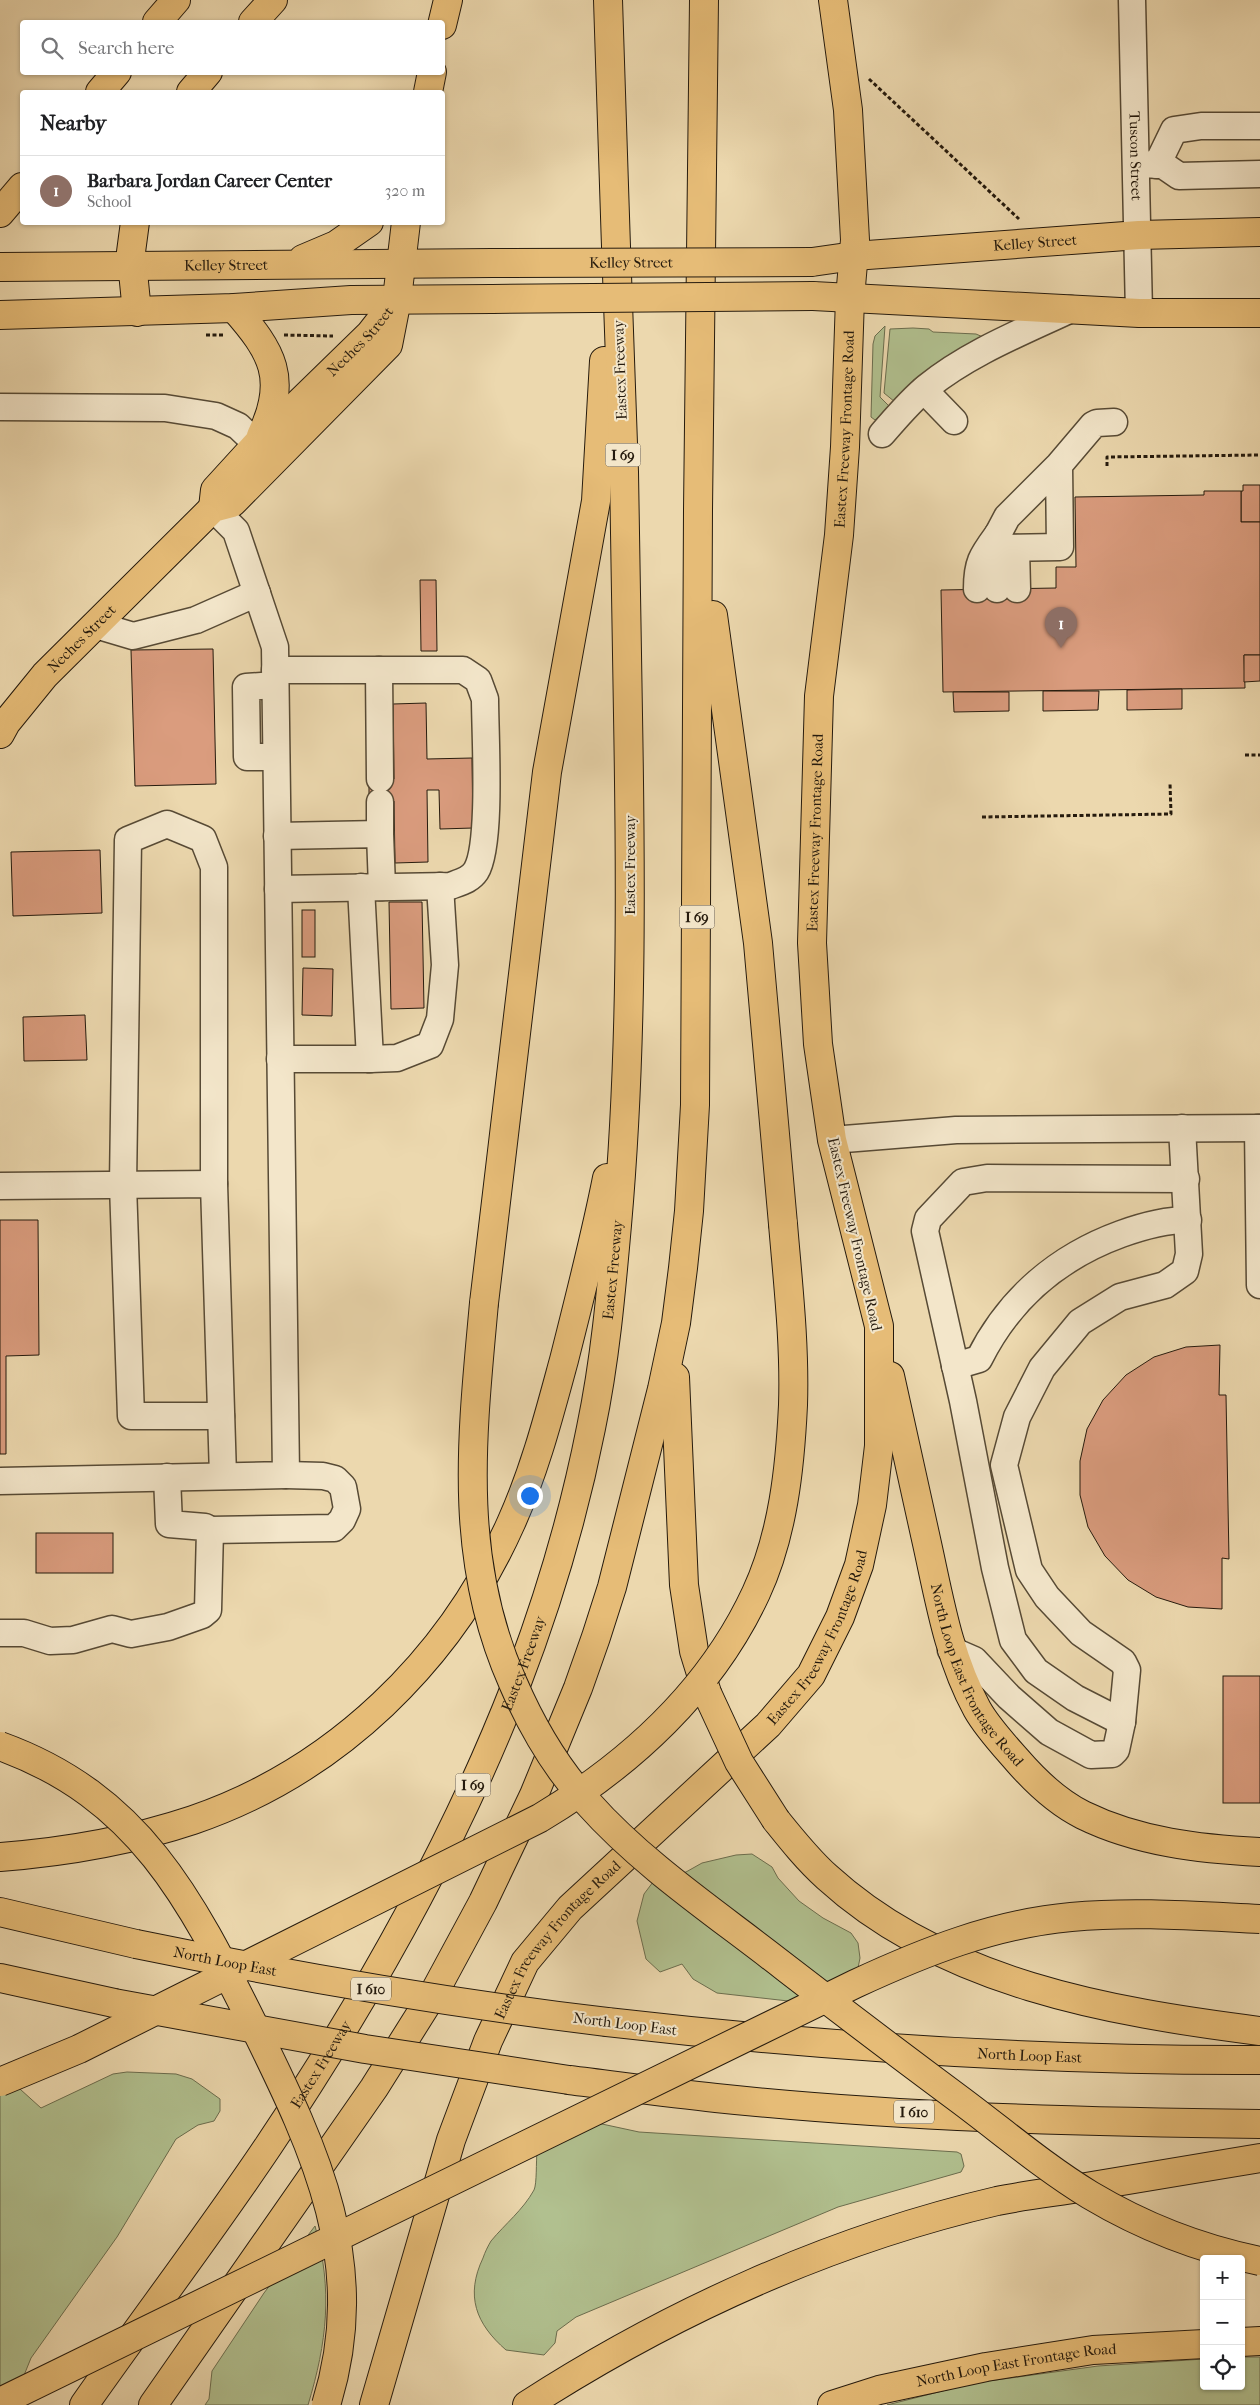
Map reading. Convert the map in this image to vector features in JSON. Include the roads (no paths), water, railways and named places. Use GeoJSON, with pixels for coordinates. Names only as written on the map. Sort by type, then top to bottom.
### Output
{"type":"FeatureCollection","features":[{"type":"Feature","properties":{"kind":"main road"},"geometry":{"type":"LineString","coordinates":[[159,20],[176,0]]}},
{"type":"Feature","properties":{"kind":"main road"},"geometry":{"type":"LineString","coordinates":[[255,20],[274,0]]}},
{"type":"Feature","properties":{"kind":"main road"},"geometry":{"type":"LineString","coordinates":[[443,20],[448,0]]}},
{"type":"Feature","properties":{"kind":"main road","name":"Eastex Freeway"},"geometry":{"type":"LineString","coordinates":[[84,2405],[267,2148],[330,2051],[434,1868],[496,1735],[538,1621],[570,1516],[591,1430],[602,1360],[614,1260],[628,1074],[630,804],[624,472],[613,195],[608,0]]}},
{"type":"Feature","properties":{"kind":"main road","name":"I 69"},"geometry":{"type":"LineString","coordinates":[[153,2405],[374,2088],[436,1991],[496,1876],[552,1752],[596,1637],[612,1587],[646,1457],[676,1323],[689,1211],[695,1105],[698,510],[704,0]]}},
{"type":"Feature","properties":{"kind":"main road","name":"Eastex Freeway Frontage Road"},"geometry":{"type":"LineString","coordinates":[[374,2405],[451,2140],[488,2040],[524,1962],[577,1901],[768,1725],[811,1675],[840,1617],[859,1565],[872,1505],[879,1446],[879,1326],[832,1140],[818,1044],[812,943],[819,696],[839,535],[846,447],[850,298],[854,256],[853,171],[848,110],[833,0]]}},
{"type":"Feature","properties":{"kind":"main road"},"geometry":{"type":"LineString","coordinates":[[102,90],[114,75]]}},
{"type":"Feature","properties":{"kind":"main road"},"geometry":{"type":"LineString","coordinates":[[193,90],[205,75]]}},
{"type":"Feature","properties":{"kind":"main road"},"geometry":{"type":"LineString","coordinates":[[0,213],[20,189]]}},
{"type":"Feature","properties":{"kind":"main road"},"geometry":{"type":"LineString","coordinates":[[613,195],[596,501],[547,772],[484,1303],[473,1448],[472,1519],[476,1556],[489,1617],[512,1681],[543,1743],[562,1772],[614,1830],[646,1859],[846,2015],[1060,2175],[1119,2211],[1153,2226],[1191,2242],[1260,2261]]}},
{"type":"Feature","properties":{"kind":"main road"},"geometry":{"type":"LineString","coordinates":[[135,225],[131,252],[137,312]]}},
{"type":"Feature","properties":{"kind":"main road"},"geometry":{"type":"LineString","coordinates":[[292,264],[336,245],[365,225]]}},
{"type":"Feature","properties":{"kind":"main road"},"geometry":{"type":"LineString","coordinates":[[397,299],[406,225]]}},
{"type":"Feature","properties":{"kind":"main road","name":"Kelley Street"},"geometry":{"type":"LineString","coordinates":[[0,267],[401,263],[812,262],[854,256],[1139,235],[1260,232]]}},
{"type":"Feature","properties":{"kind":"main road"},"geometry":{"type":"LineString","coordinates":[[0,314],[137,312],[397,299],[813,296],[1140,314],[1260,314]]}},
{"type":"Feature","properties":{"kind":"main road","name":"Neches Street"},"geometry":{"type":"LineString","coordinates":[[213,508],[215,490],[258,444],[370,334],[397,299]]}},
{"type":"Feature","properties":{"kind":"main road","name":"Neches Street"},"geometry":{"type":"LineString","coordinates":[[0,734],[6,723],[45,675],[213,508],[232,503],[388,345],[397,299]]}},
{"type":"Feature","properties":{"kind":"main road"},"geometry":{"type":"LineString","coordinates":[[234,308],[258,335],[270,355],[274,374],[275,398],[267,424],[258,444]]}},
{"type":"Feature","properties":{"kind":"main road"},"geometry":{"type":"LineString","coordinates":[[0,2082],[79,2049],[540,1818],[575,1797],[611,1771],[680,1706],[700,1683],[740,1624],[757,1592],[777,1531],[787,1471],[793,1403],[792,1358],[783,1224],[758,943],[698,510]]}},
{"type":"Feature","properties":{"kind":"main road"},"geometry":{"type":"LineString","coordinates":[[0,1857],[56,1851],[148,1833],[219,1810],[259,1790],[295,1771],[341,1740],[381,1708],[418,1670],[449,1632],[486,1573],[507,1532],[539,1451],[575,1316],[604,1193],[628,1074]]}},
{"type":"Feature","properties":{"kind":"main road"},"geometry":{"type":"LineString","coordinates":[[676,1323],[676,1439],[684,1585],[694,1651],[707,1693],[739,1762],[776,1820],[806,1856],[850,1896],[918,1940],[963,1962],[1008,1979],[1069,1997],[1154,2014],[1260,2031]]}},
{"type":"Feature","properties":{"kind":"main road","name":"North Loop East Frontage Road"},"geometry":{"type":"LineString","coordinates":[[879,1326],[951,1650],[978,1711],[1035,1781],[1056,1798],[1090,1818],[1141,1837],[1229,1850],[1260,1852]]}},
{"type":"Feature","properties":{"kind":"main road"},"geometry":{"type":"LineString","coordinates":[[0,1746],[42,1764],[84,1789],[128,1827],[153,1852],[180,1888],[204,1929],[262,2041],[290,2100],[318,2168],[329,2200],[339,2247],[342,2324],[334,2380],[326,2405]]}},
{"type":"Feature","properties":{"kind":"main road","name":"North Loop East"},"geometry":{"type":"LineString","coordinates":[[0,1912],[136,1944],[261,1970],[385,1991],[608,2022],[732,2036],[860,2046],[1097,2057],[1260,2060]]}},
{"type":"Feature","properties":{"kind":"main road"},"geometry":{"type":"LineString","coordinates":[[0,2402],[855,1984],[925,1952],[994,1931],[1069,1917],[1148,1914],[1260,1919]]}},
{"type":"Feature","properties":{"kind":"main road","name":"I 610"},"geometry":{"type":"LineString","coordinates":[[0,1978],[114,2003],[365,2049],[569,2080],[716,2098],[858,2110],[1118,2122],[1260,2124]]}},
{"type":"Feature","properties":{"kind":"main road"},"geometry":{"type":"LineString","coordinates":[[527,2405],[580,2371],[697,2308],[814,2258],[908,2226],[997,2201],[1260,2158]]}},
{"type":"Feature","properties":{"kind":"main road"},"geometry":{"type":"LineString","coordinates":[[1245,2342],[1260,2342]]}},
{"type":"Feature","properties":{"kind":"main road","name":"North Loop East Frontage Road"},"geometry":{"type":"LineString","coordinates":[[832,2405],[879,2390],[996,2365],[1093,2350],[1200,2344]]}},
{"type":"Feature","properties":{"kind":"street","name":"Tuscon Street"},"geometry":{"type":"LineString","coordinates":[[1132,0],[1147,165],[1139,235],[1140,314]]}},
{"type":"Feature","properties":{"kind":"street"},"geometry":{"type":"LineString","coordinates":[[1147,165],[1174,130],[1201,126],[1260,126]]}},
{"type":"Feature","properties":{"kind":"street"},"geometry":{"type":"LineString","coordinates":[[1147,165],[1163,165],[1179,176],[1260,174]]}},
{"type":"Feature","properties":{"kind":"street"},"geometry":{"type":"LineString","coordinates":[[882,434],[911,401],[970,358],[1071,309]]}},
{"type":"Feature","properties":{"kind":"street"},"geometry":{"type":"LineString","coordinates":[[924,390],[954,421]]}},
{"type":"Feature","properties":{"kind":"street"},"geometry":{"type":"LineString","coordinates":[[0,407],[165,408],[216,416],[238,426],[258,444]]}},
{"type":"Feature","properties":{"kind":"street"},"geometry":{"type":"LineString","coordinates":[[1059,464],[1060,547],[1004,543],[985,552],[977,568],[997,589],[1004,543],[1007,517],[1059,464],[1093,425],[1097,422],[1114,422]]}},
{"type":"Feature","properties":{"kind":"street"},"geometry":{"type":"LineString","coordinates":[[213,508],[236,531],[275,647],[286,1475]]}},
{"type":"Feature","properties":{"kind":"street"},"geometry":{"type":"LineString","coordinates":[[96,625],[133,636],[196,620],[256,593]]}},
{"type":"Feature","properties":{"kind":"street"},"geometry":{"type":"LineString","coordinates":[[275,678],[378,670],[463,670],[478,680],[484,698],[485,844],[477,869],[470,879],[450,886],[278,889]]}},
{"type":"Feature","properties":{"kind":"street"},"geometry":{"type":"LineString","coordinates":[[370,1059],[372,887],[380,834],[378,670]]}},
{"type":"Feature","properties":{"kind":"street"},"geometry":{"type":"LineString","coordinates":[[221,1416],[131,1416],[123,1185],[128,840],[167,824],[203,839],[214,867],[214,1184],[223,1476]]}},
{"type":"Feature","properties":{"kind":"street"},"geometry":{"type":"LineString","coordinates":[[277,836],[380,834]]}},
{"type":"Feature","properties":{"kind":"street"},"geometry":{"type":"LineString","coordinates":[[280,1059],[397,1058],[430,1045],[440,1019],[445,965],[440,886]]}},
{"type":"Feature","properties":{"kind":"street"},"geometry":{"type":"LineString","coordinates":[[951,1650],[974,1660],[1009,1697],[1049,1732],[1091,1755],[1112,1754],[1116,1750],[1122,1722],[1127,1670],[1123,1662],[1081,1633],[1048,1597],[1029,1570],[1004,1465],[1017,1417],[1042,1368],[1080,1322],[1120,1297],[1165,1285],[1185,1271],[1189,1254],[1182,1128]]}},
{"type":"Feature","properties":{"kind":"street"},"geometry":{"type":"LineString","coordinates":[[832,1140],[956,1130],[1259,1128],[1260,1285]]}},
{"type":"Feature","properties":{"kind":"street"},"geometry":{"type":"LineString","coordinates":[[1122,1722],[1075,1698],[1036,1671],[1013,1640],[1000,1587],[955,1366],[924,1231],[928,1219],[963,1182],[988,1178],[1186,1179]]}},
{"type":"Feature","properties":{"kind":"street"},"geometry":{"type":"LineString","coordinates":[[0,1186],[214,1184]]}},
{"type":"Feature","properties":{"kind":"street"},"geometry":{"type":"LineString","coordinates":[[955,1366],[979,1359],[990,1337],[1026,1293],[1070,1256],[1097,1243],[1137,1228],[1172,1220],[1188,1220]]}},
{"type":"Feature","properties":{"kind":"street"},"geometry":{"type":"LineString","coordinates":[[978,1472],[1004,1465]]}},
{"type":"Feature","properties":{"kind":"street"},"geometry":{"type":"LineString","coordinates":[[0,1481],[167,1477],[286,1475],[335,1479],[343,1487],[347,1509],[342,1520],[334,1528],[210,1530],[205,1527],[169,1524],[167,1477]]}},
{"type":"Feature","properties":{"kind":"street"},"geometry":{"type":"LineString","coordinates":[[0,1633],[24,1633],[50,1640],[73,1640],[112,1629],[131,1634],[168,1627],[202,1614],[208,1610],[209,1603],[210,1530]]}},
{"type":"Feature","properties":{"kind":"street"},"geometry":{"type":"LineString","coordinates":[[1000,1587],[1029,1570]]}},
{"type":"Feature","properties":{"kind":"place","name":"Barbara Jordan Career Center"},"geometry":{"type":"Point","coordinates":[1061,648]}}]}
